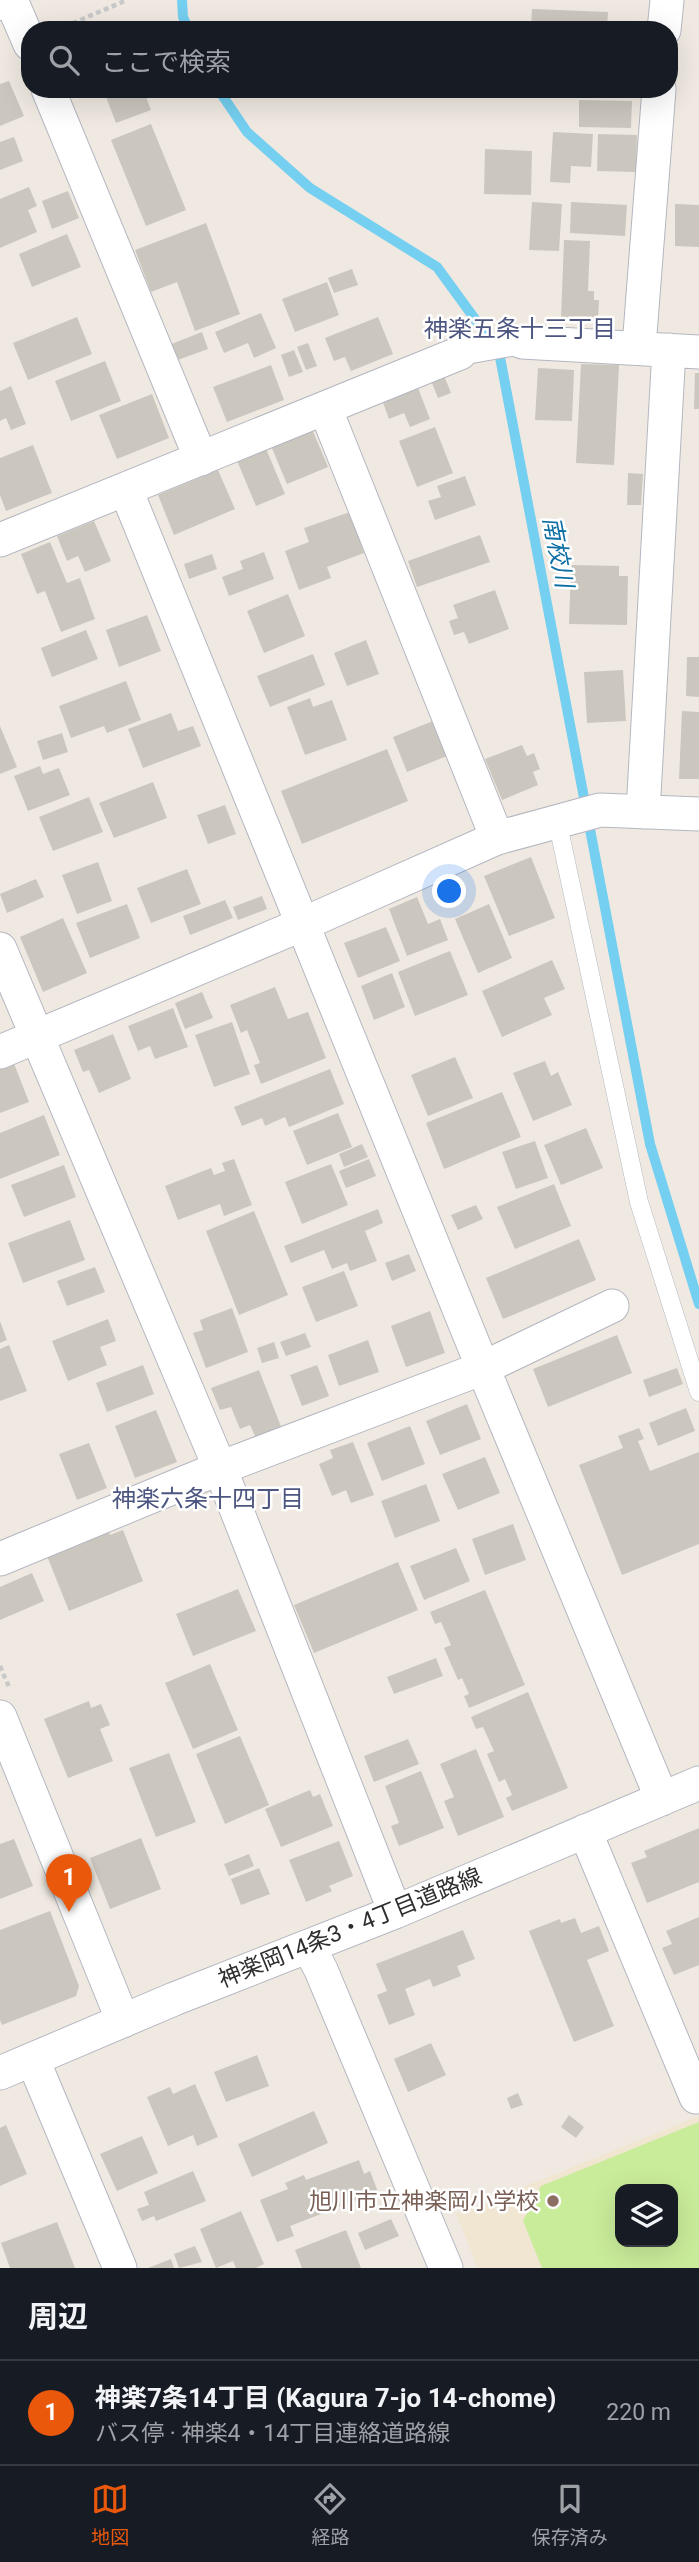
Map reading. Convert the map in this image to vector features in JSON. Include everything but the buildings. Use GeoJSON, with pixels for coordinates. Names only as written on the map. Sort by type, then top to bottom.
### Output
{"type":"FeatureCollection","features":[{"type":"Feature","properties":{"kind":"street"},"geometry":{"type":"LineString","coordinates":[[11,0],[21,23]]}},
{"type":"Feature","properties":{"kind":"street"},"geometry":{"type":"LineString","coordinates":[[665,21],[667,0]]}},
{"type":"Feature","properties":{"kind":"street"},"geometry":{"type":"LineString","coordinates":[[52,98],[201,459]]}},
{"type":"Feature","properties":{"kind":"street"},"geometry":{"type":"LineString","coordinates":[[643,812],[669,350],[659,98]]}},
{"type":"Feature","properties":{"kind":"street"},"geometry":{"type":"LineString","coordinates":[[0,541],[460,353],[522,342],[669,350]]}},
{"type":"Feature","properties":{"kind":"street"},"geometry":{"type":"LineString","coordinates":[[325,408],[497,838]]}},
{"type":"Feature","properties":{"kind":"street"},"geometry":{"type":"LineString","coordinates":[[126,489],[483,1368],[662,1799]]}},
{"type":"Feature","properties":{"kind":"street"},"geometry":{"type":"LineString","coordinates":[[0,1052],[303,924],[497,838],[600,810],[699,814]]}},
{"type":"Feature","properties":{"kind":"street"},"geometry":{"type":"LineString","coordinates":[[0,949],[220,1468],[395,1912]]}},
{"type":"Feature","properties":{"kind":"street"},"geometry":{"type":"LineString","coordinates":[[0,1559],[220,1468],[483,1368],[612,1306]]}},
{"type":"Feature","properties":{"kind":"street"},"geometry":{"type":"LineString","coordinates":[[0,1717],[123,2021]]}},
{"type":"Feature","properties":{"kind":"street","name":"神楽岡14条3・4丁目道路線"},"geometry":{"type":"LineString","coordinates":[[0,2073],[395,1912],[699,1783]]}},
{"type":"Feature","properties":{"kind":"street"},"geometry":{"type":"LineString","coordinates":[[585,1831],[696,2097]]}},
{"type":"Feature","properties":{"kind":"street"},"geometry":{"type":"LineString","coordinates":[[309,1947],[446,2268]]}},
{"type":"Feature","properties":{"kind":"street"},"geometry":{"type":"LineString","coordinates":[[33,2060],[120,2268]]}},
{"type":"Feature","properties":{"kind":"lane"},"geometry":{"type":"LineString","coordinates":[[563,819],[639,1202],[699,1392]]}},
{"type":"Feature","properties":{"kind":"path"},"geometry":{"type":"LineString","coordinates":[[78,21],[127,0]]}},
{"type":"Feature","properties":{"kind":"shaded area","name":"旭川市立神楽岡小学校"},"geometry":{"type":"Polygon","coordinates":[[[699,2116],[699,2268],[478,2268],[456,2214],[699,2116]]]}},
{"type":"Feature","properties":{"kind":"green space","name":"旭川市立神楽岡小学校"},"geometry":{"type":"Polygon","coordinates":[[[699,2122],[699,2268],[542,2268],[523,2221],[541,2186],[699,2122]]]}},
{"type":"Feature","properties":{"kind":"waterway","name":"南校川"},"geometry":{"type":"LineString","coordinates":[[182,0],[185,21]]}},
{"type":"Feature","properties":{"kind":"waterway","name":"南校川"},"geometry":{"type":"LineString","coordinates":[[224,98],[247,132],[310,188],[437,267],[499,352],[650,1144],[699,1304]]}},
{"type":"Feature","properties":{"kind":"place","name":"神楽7条14丁目 (Kagura 7-jo 14-chome)"},"geometry":{"type":"Point","coordinates":[69,1912]}},
{"type":"Feature","properties":{"kind":"place","name":"旭川市立神楽岡小学校"},"geometry":{"type":"Point","coordinates":[553,2201]}},
{"type":"Feature","properties":{"kind":"district","name":"神楽五条十三丁目"},"geometry":{"type":"Point","coordinates":[520,329]}},
{"type":"Feature","properties":{"kind":"district","name":"神楽六条十四丁目"},"geometry":{"type":"Point","coordinates":[208,1499]}}]}
